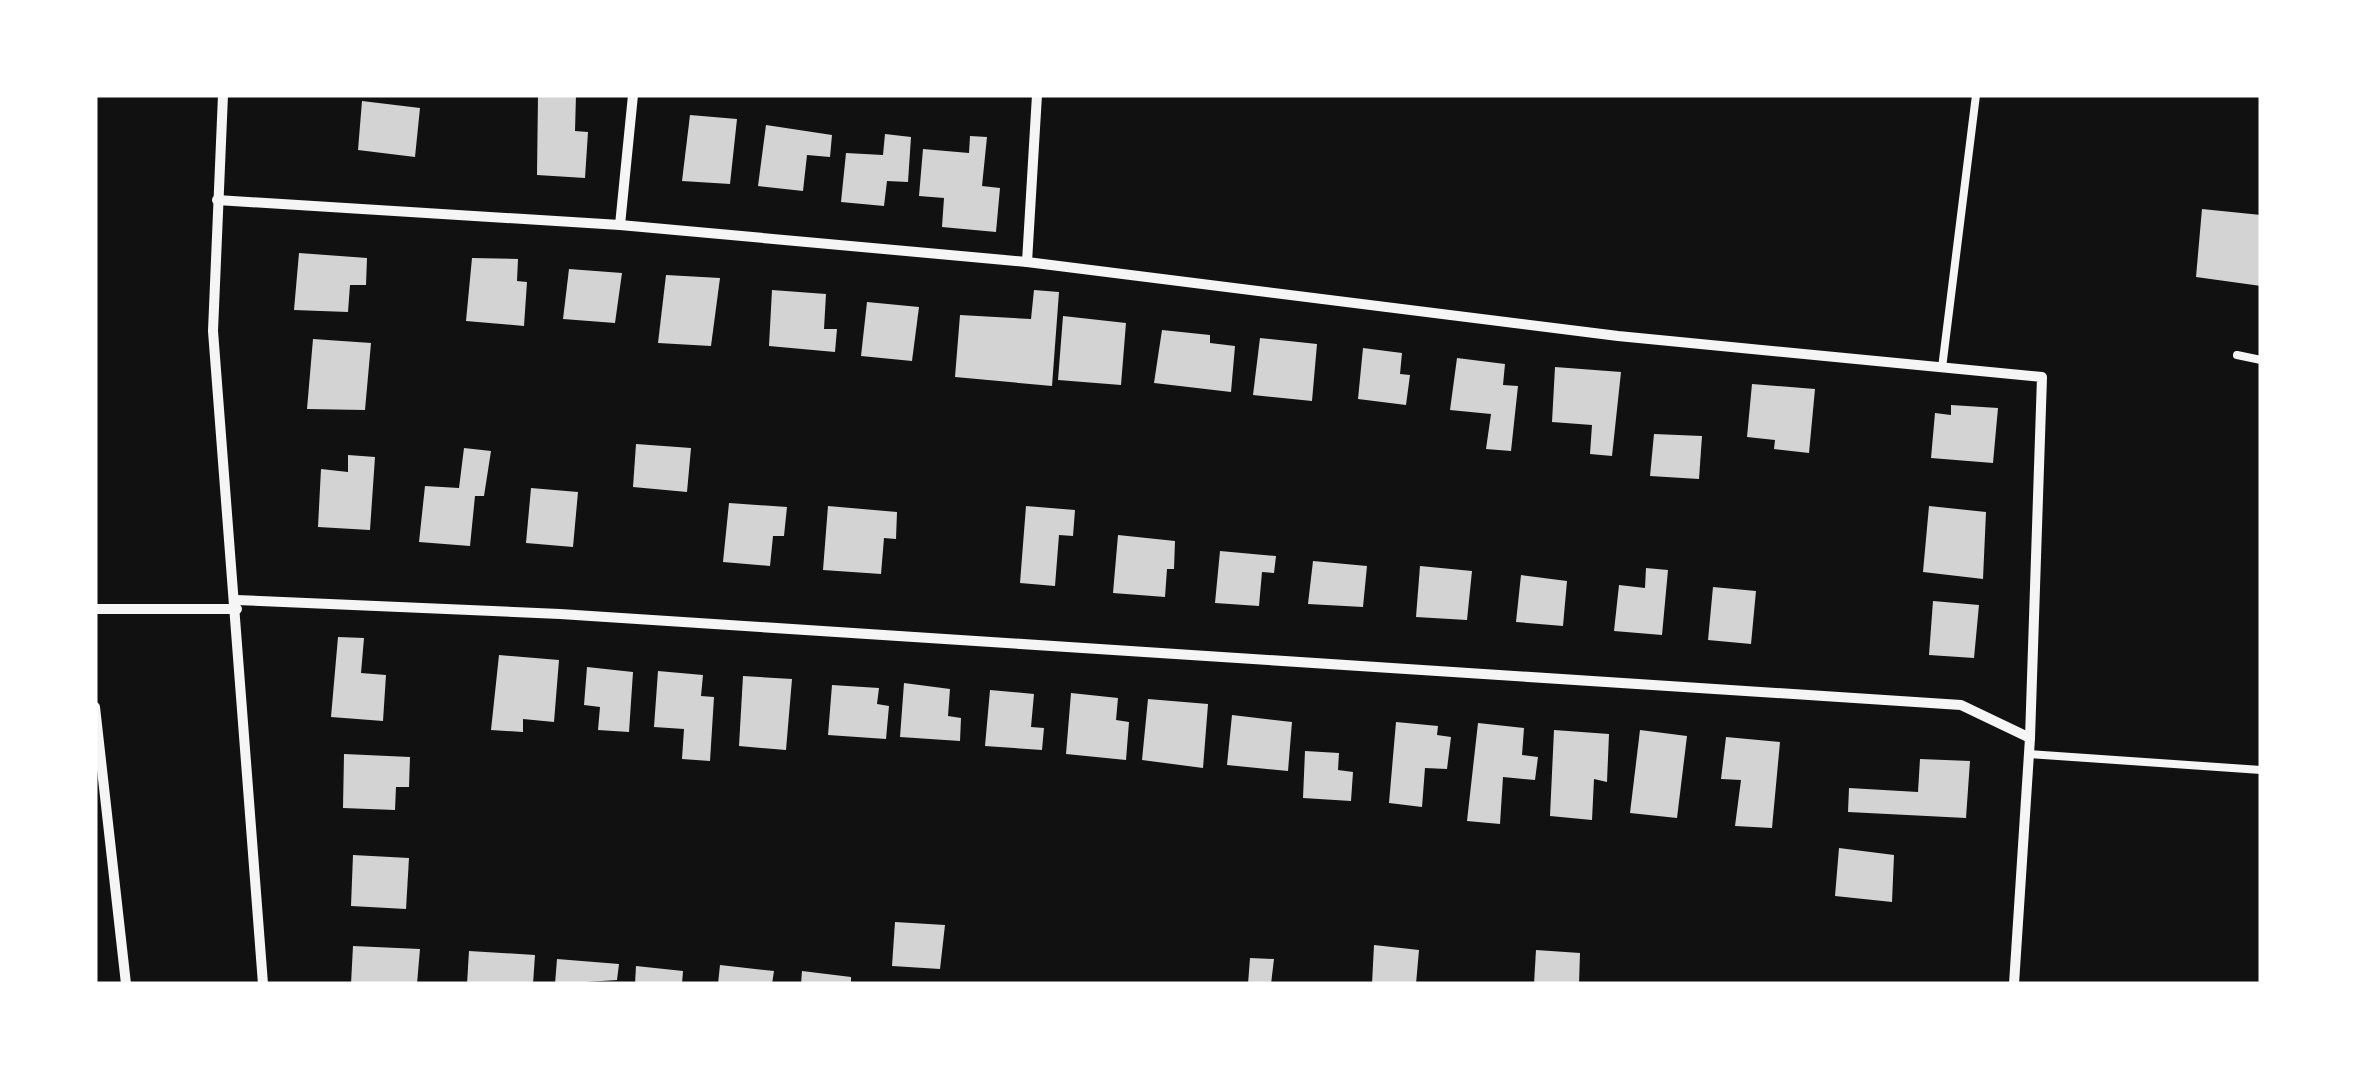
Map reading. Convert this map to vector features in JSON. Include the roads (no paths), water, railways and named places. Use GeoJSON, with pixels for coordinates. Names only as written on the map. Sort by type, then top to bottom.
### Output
{"type":"FeatureCollection","features":[{"type":"Feature","properties":{"kind":"street"},"geometry":{"type":"LineString","coordinates":[[222,95],[213,330],[263,984]]}},
{"type":"Feature","properties":{"kind":"street"},"geometry":{"type":"LineString","coordinates":[[620,225],[633,95]]}},
{"type":"Feature","properties":{"kind":"street"},"geometry":{"type":"LineString","coordinates":[[1027,262],[1037,95]]}},
{"type":"Feature","properties":{"kind":"street"},"geometry":{"type":"LineString","coordinates":[[216,200],[620,225],[1027,262],[1618,336],[2042,377],[2030,738],[2014,984]]}},
{"type":"Feature","properties":{"kind":"street"},"geometry":{"type":"LineString","coordinates":[[95,609],[236,604],[560,614],[1961,705],[2030,738]]}},
{"type":"Feature","properties":{"kind":"street"},"geometry":{"type":"LineString","coordinates":[[95,707],[126,984]]}},
{"type":"Feature","properties":{"kind":"lane"},"geometry":{"type":"LineString","coordinates":[[1942,368],[1976,95]]}},
{"type":"Feature","properties":{"kind":"lane"},"geometry":{"type":"LineString","coordinates":[[2237,354],[2261,360]]}},
{"type":"Feature","properties":{"kind":"lane"},"geometry":{"type":"LineString","coordinates":[[2029,754],[2261,770]]}}]}
